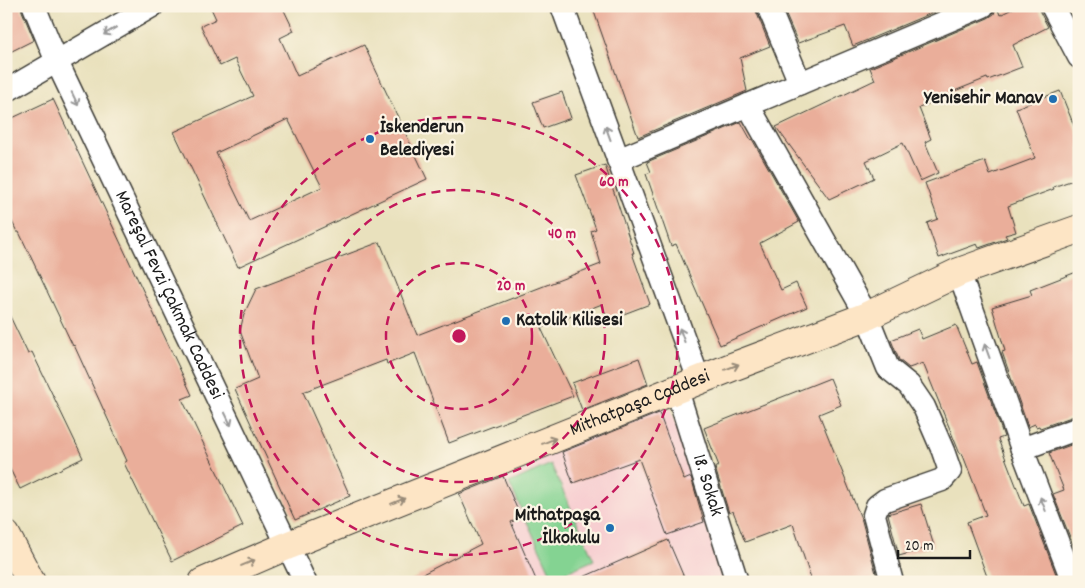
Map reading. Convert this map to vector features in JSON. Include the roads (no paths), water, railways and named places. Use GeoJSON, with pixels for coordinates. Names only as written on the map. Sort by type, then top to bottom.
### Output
{"type":"FeatureCollection","features":[{"type":"Feature","properties":{"kind":"street","name":"Mareşal Fevzi Çakmak Caddesi"},"geometry":{"type":"LineString","coordinates":[[34,6],[57,62],[305,582]]}},
{"type":"Feature","properties":{"kind":"street"},"geometry":{"type":"LineString","coordinates":[[6,91],[152,6]]}},
{"type":"Feature","properties":{"kind":"street","name":"18. Sokak"},"geometry":{"type":"LineString","coordinates":[[562,6],[618,160],[688,385],[737,582]]}},
{"type":"Feature","properties":{"kind":"street"},"geometry":{"type":"LineString","coordinates":[[768,6],[800,83]]}},
{"type":"Feature","properties":{"kind":"street"},"geometry":{"type":"LineString","coordinates":[[618,160],[983,6]]}},
{"type":"Feature","properties":{"kind":"street"},"geometry":{"type":"LineString","coordinates":[[1052,6],[1079,57]]}},
{"type":"Feature","properties":{"kind":"street"},"geometry":{"type":"LineString","coordinates":[[748,105],[867,316],[888,368],[909,385],[924,407],[950,471],[942,480],[885,500],[877,506],[874,515],[892,582]]}},
{"type":"Feature","properties":{"kind":"street","name":"Mithatpaşa Caddesi"},"geometry":{"type":"LineString","coordinates":[[203,582],[288,545],[688,385],[867,316],[960,272],[1079,228]]}},
{"type":"Feature","properties":{"kind":"street"},"geometry":{"type":"LineString","coordinates":[[960,272],[1022,449],[1073,582]]}},
{"type":"Feature","properties":{"kind":"street"},"geometry":{"type":"LineString","coordinates":[[1022,449],[1079,428]]}},
{"type":"Feature","properties":{"kind":"street"},"geometry":{"type":"LineString","coordinates":[[6,535],[31,582]]}},
{"type":"Feature","properties":{"kind":"place","name":"Yenisehir Manav"},"geometry":{"type":"Point","coordinates":[1053,99]}},
{"type":"Feature","properties":{"kind":"place","name":"İskenderun Belediyesi"},"geometry":{"type":"Point","coordinates":[370,139]}},
{"type":"Feature","properties":{"kind":"place","name":"Katolik Kilisesi"},"geometry":{"type":"Point","coordinates":[506,321]}},
{"type":"Feature","properties":{"kind":"place","name":"Mithatpaşa İlkokulu"},"geometry":{"type":"Point","coordinates":[610,528]}}]}
